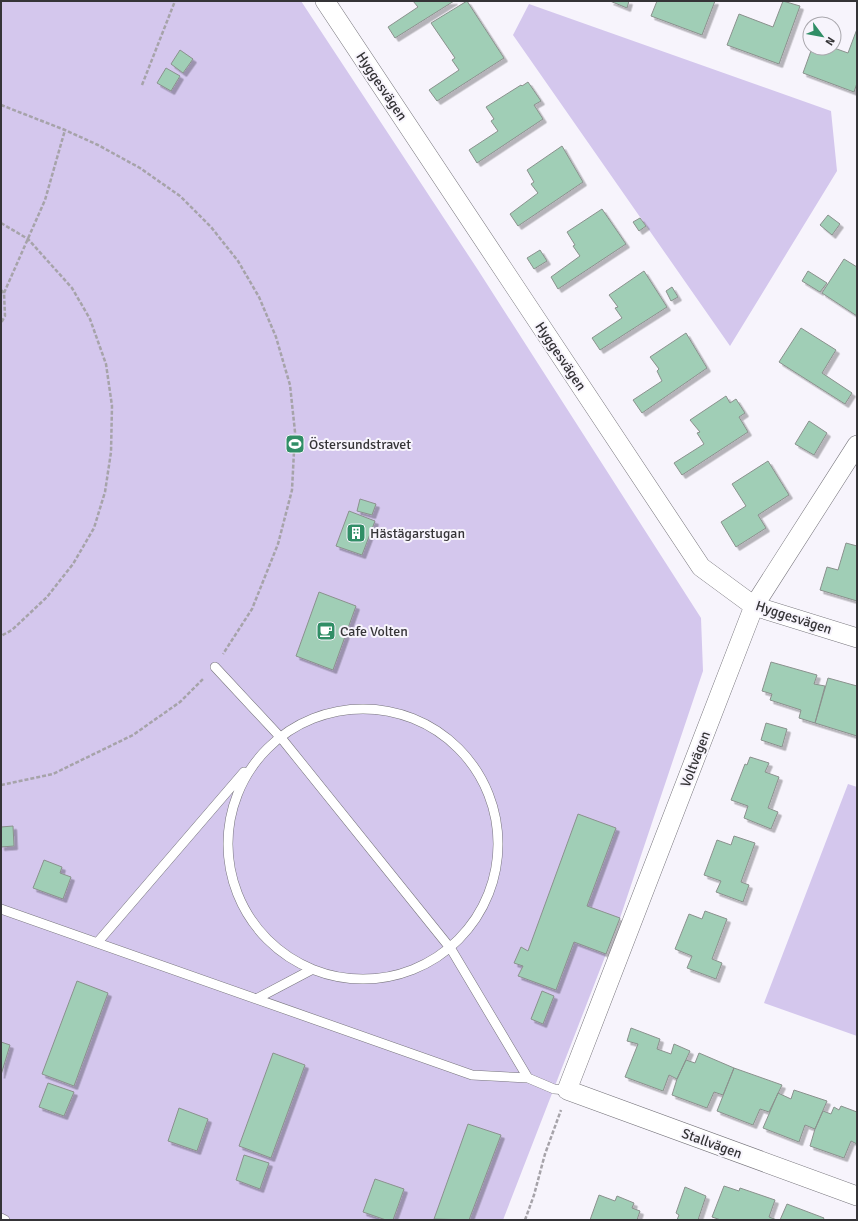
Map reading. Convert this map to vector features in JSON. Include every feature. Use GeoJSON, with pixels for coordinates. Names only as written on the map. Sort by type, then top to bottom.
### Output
{"type":"FeatureCollection","features":[{"type":"Feature","properties":{"kind":"street","name":"Hyggesvägen"},"geometry":{"type":"LineString","coordinates":[[325,1],[701,567],[754,606],[857,638]]}},
{"type":"Feature","properties":{"kind":"street","name":"Voltvägen"},"geometry":{"type":"LineString","coordinates":[[567,1090],[754,606],[857,445]]}},
{"type":"Feature","properties":{"kind":"street","name":"Stallvägen"},"geometry":{"type":"LineString","coordinates":[[567,1090],[857,1196]]}},
{"type":"Feature","properties":{"kind":"lane"},"geometry":{"type":"LineString","coordinates":[[216,667],[282,738],[451,949],[528,1078]]}},
{"type":"Feature","properties":{"kind":"lane"},"geometry":{"type":"LineString","coordinates":[[97,943],[247,768],[282,738],[315,716],[358,708],[401,713],[440,732],[471,762],[492,801],[498,844],[491,887],[471,926],[451,949],[399,975],[354,980],[311,970],[270,945],[242,908],[227,863],[231,818],[247,768]]}},
{"type":"Feature","properties":{"kind":"lane"},"geometry":{"type":"LineString","coordinates":[[1,908],[472,1075],[528,1078],[554,1089],[567,1090]]}},
{"type":"Feature","properties":{"kind":"lane"},"geometry":{"type":"LineString","coordinates":[[256,999],[311,970]]}},
{"type":"Feature","properties":{"kind":"lane"},"geometry":{"type":"LineString","coordinates":[[1,1218],[5,1220]]}},
{"type":"Feature","properties":{"kind":"path"},"geometry":{"type":"LineString","coordinates":[[142,85],[175,1]]}},
{"type":"Feature","properties":{"kind":"path"},"geometry":{"type":"LineString","coordinates":[[1,105],[65,130],[98,145],[140,168],[180,196],[211,226],[238,261],[259,297],[276,338],[290,385],[295,432],[292,490],[278,544],[252,609],[216,667],[180,702],[133,735],[53,774],[1,785]]}},
{"type":"Feature","properties":{"kind":"path"},"geometry":{"type":"LineString","coordinates":[[1,323],[5,316],[4,293],[45,200],[65,130]]}},
{"type":"Feature","properties":{"kind":"path"},"geometry":{"type":"LineString","coordinates":[[1,223],[28,239],[72,288],[90,319],[106,364],[112,406],[111,452],[106,492],[94,528],[73,564],[47,597],[12,630],[1,636]]}},
{"type":"Feature","properties":{"kind":"path"},"geometry":{"type":"LineString","coordinates":[[1,290],[4,293]]}},
{"type":"Feature","properties":{"kind":"path"},"geometry":{"type":"LineString","coordinates":[[525,1220],[534,1195],[545,1154],[567,1090]]}},
{"type":"Feature","properties":{"kind":"shaded area","name":"Östersundstravet"},"geometry":{"type":"Polygon","coordinates":[[[1,1],[301,1],[478,270],[701,618],[703,671],[620,918],[503,1220],[1,1220],[1,1]]]}},
{"type":"Feature","properties":{"kind":"shaded area"},"geometry":{"type":"Polygon","coordinates":[[[529,4],[831,111],[837,171],[730,346],[513,35],[529,4]]]}},
{"type":"Feature","properties":{"kind":"shaded area"},"geometry":{"type":"Polygon","coordinates":[[[848,784],[857,787],[857,1036],[764,1003],[848,784]]]}},
{"type":"Feature","properties":{"kind":"building"},"geometry":{"type":"Polygon","coordinates":[[[413,1],[454,1],[395,38],[388,27],[418,7],[413,1]]]}},
{"type":"Feature","properties":{"kind":"building"},"geometry":{"type":"Polygon","coordinates":[[[467,1],[504,58],[437,101],[429,90],[459,70],[452,60],[455,58],[431,23],[467,1]]]}},
{"type":"Feature","properties":{"kind":"building"},"geometry":{"type":"Polygon","coordinates":[[[610,1],[629,1],[627,8],[610,1]]]}},
{"type":"Feature","properties":{"kind":"building"},"geometry":{"type":"Polygon","coordinates":[[[657,1],[715,1],[702,35],[651,16],[657,1]]]}},
{"type":"Feature","properties":{"kind":"building"},"geometry":{"type":"Polygon","coordinates":[[[783,1],[800,6],[779,64],[727,45],[739,14],[773,27],[783,1]]]}},
{"type":"Feature","properties":{"kind":"building"},"geometry":{"type":"Polygon","coordinates":[[[857,29],[857,83],[854,92],[803,73],[809,56],[842,56],[842,51],[848,53],[857,29]]]}},
{"type":"Feature","properties":{"kind":"building"},"geometry":{"type":"Polygon","coordinates":[[[180,50],[193,59],[183,73],[171,64],[180,50]]]}},
{"type":"Feature","properties":{"kind":"building"},"geometry":{"type":"Polygon","coordinates":[[[166,68],[180,76],[171,91],[157,83],[166,68]]]}},
{"type":"Feature","properties":{"kind":"building"},"geometry":{"type":"Polygon","coordinates":[[[528,82],[541,101],[534,105],[543,119],[477,163],[469,150],[498,131],[491,121],[494,119],[486,107],[528,82]]]}},
{"type":"Feature","properties":{"kind":"building"},"geometry":{"type":"Polygon","coordinates":[[[562,146],[583,182],[518,226],[510,214],[538,193],[531,184],[534,182],[527,170],[562,146]]]}},
{"type":"Feature","properties":{"kind":"building"},"geometry":{"type":"Polygon","coordinates":[[[602,209],[626,244],[558,289],[551,277],[580,256],[573,246],[575,245],[567,232],[602,209]]]}},
{"type":"Feature","properties":{"kind":"building"},"geometry":{"type":"Polygon","coordinates":[[[828,215],[840,224],[832,235],[820,225],[828,215]]]}},
{"type":"Feature","properties":{"kind":"building"},"geometry":{"type":"Polygon","coordinates":[[[640,218],[646,226],[639,231],[633,222],[640,218]]]}},
{"type":"Feature","properties":{"kind":"building"},"geometry":{"type":"Polygon","coordinates":[[[540,250],[547,261],[534,269],[527,258],[540,250]]]}},
{"type":"Feature","properties":{"kind":"building"},"geometry":{"type":"Polygon","coordinates":[[[844,259],[857,267],[857,316],[822,293],[844,259]]]}},
{"type":"Feature","properties":{"kind":"building"},"geometry":{"type":"Polygon","coordinates":[[[644,271],[667,307],[600,350],[592,338],[622,318],[615,308],[618,307],[609,295],[644,271]]]}},
{"type":"Feature","properties":{"kind":"building"},"geometry":{"type":"Polygon","coordinates":[[[808,271],[827,283],[820,292],[802,281],[808,271]]]}},
{"type":"Feature","properties":{"kind":"building"},"geometry":{"type":"Polygon","coordinates":[[[672,287],[678,297],[671,301],[666,291],[672,287]]]}},
{"type":"Feature","properties":{"kind":"building"},"geometry":{"type":"Polygon","coordinates":[[[801,328],[836,350],[822,373],[852,393],[845,404],[779,362],[801,328]]]}},
{"type":"Feature","properties":{"kind":"building"},"geometry":{"type":"Polygon","coordinates":[[[686,333],[707,368],[642,413],[633,400],[662,381],[657,371],[659,369],[650,357],[686,333]]]}},
{"type":"Feature","properties":{"kind":"building"},"geometry":{"type":"Polygon","coordinates":[[[726,396],[730,403],[736,399],[745,413],[739,417],[748,432],[682,475],[674,463],[704,444],[697,433],[700,432],[690,420],[726,396]]]}},
{"type":"Feature","properties":{"kind":"building"},"geometry":{"type":"Polygon","coordinates":[[[809,421],[827,433],[814,455],[795,444],[809,421]]]}},
{"type":"Feature","properties":{"kind":"building"},"geometry":{"type":"Polygon","coordinates":[[[768,461],[789,495],[758,515],[766,528],[736,547],[721,522],[746,506],[732,484],[768,461]]]}},
{"type":"Feature","properties":{"kind":"building"},"geometry":{"type":"Polygon","coordinates":[[[360,499],[376,504],[372,515],[357,511],[360,499]]]}},
{"type":"Feature","properties":{"kind":"building","name":"Hästägarstugan"},"geometry":{"type":"Polygon","coordinates":[[[349,511],[375,521],[362,555],[336,546],[349,511]]]}},
{"type":"Feature","properties":{"kind":"building"},"geometry":{"type":"Polygon","coordinates":[[[846,543],[857,546],[857,601],[820,590],[827,567],[838,570],[846,543]]]}},
{"type":"Feature","properties":{"kind":"building","name":"Cafe Volten"},"geometry":{"type":"Polygon","coordinates":[[[319,592],[356,606],[333,670],[296,656],[319,592]]]}},
{"type":"Feature","properties":{"kind":"building"},"geometry":{"type":"Polygon","coordinates":[[[771,662],[817,675],[814,684],[825,686],[815,723],[799,718],[801,710],[770,700],[772,694],[762,691],[771,662]]]}},
{"type":"Feature","properties":{"kind":"building"},"geometry":{"type":"Polygon","coordinates":[[[828,678],[857,686],[857,736],[815,723],[828,678]]]}},
{"type":"Feature","properties":{"kind":"building"},"geometry":{"type":"Polygon","coordinates":[[[766,723],[787,729],[782,747],[761,740],[766,723]]]}},
{"type":"Feature","properties":{"kind":"building"},"geometry":{"type":"Polygon","coordinates":[[[750,757],[769,763],[765,772],[779,777],[768,808],[778,812],[771,829],[744,818],[748,806],[731,800],[745,764],[747,765],[750,757]]]}},
{"type":"Feature","properties":{"kind":"building"},"geometry":{"type":"Polygon","coordinates":[[[578,814],[616,828],[587,906],[620,918],[606,954],[574,942],[556,990],[518,976],[523,966],[514,963],[521,947],[528,951],[578,814]]]}},
{"type":"Feature","properties":{"kind":"building"},"geometry":{"type":"Polygon","coordinates":[[[13,826],[14,846],[1,847],[1,827],[13,826]]]}},
{"type":"Feature","properties":{"kind":"building"},"geometry":{"type":"Polygon","coordinates":[[[734,836],[755,843],[741,882],[749,885],[743,902],[716,892],[721,881],[704,875],[717,840],[731,845],[734,836]]]}},
{"type":"Feature","properties":{"kind":"building"},"geometry":{"type":"Polygon","coordinates":[[[44,860],[62,867],[60,873],[71,877],[63,899],[33,888],[44,860]]]}},
{"type":"Feature","properties":{"kind":"building"},"geometry":{"type":"Polygon","coordinates":[[[705,911],[727,919],[712,959],[722,963],[716,979],[687,968],[692,956],[675,949],[689,914],[702,919],[705,911]]]}},
{"type":"Feature","properties":{"kind":"building"},"geometry":{"type":"Polygon","coordinates":[[[77,981],[108,993],[74,1086],[42,1074],[77,981]]]}},
{"type":"Feature","properties":{"kind":"building"},"geometry":{"type":"Polygon","coordinates":[[[542,991],[554,996],[543,1024],[531,1019],[542,991]]]}},
{"type":"Feature","properties":{"kind":"building"},"geometry":{"type":"Polygon","coordinates":[[[631,1028],[660,1039],[657,1049],[671,1054],[674,1044],[690,1051],[677,1079],[669,1075],[663,1091],[625,1077],[638,1044],[627,1041],[631,1028]]]}},
{"type":"Feature","properties":{"kind":"building"},"geometry":{"type":"Polygon","coordinates":[[[1,1042],[10,1045],[1,1075],[1,1042]]]}},
{"type":"Feature","properties":{"kind":"building"},"geometry":{"type":"Polygon","coordinates":[[[273,1053],[305,1065],[271,1158],[239,1146],[273,1053]]]}},
{"type":"Feature","properties":{"kind":"building"},"geometry":{"type":"Polygon","coordinates":[[[699,1053],[734,1068],[723,1095],[714,1092],[707,1108],[672,1095],[677,1079],[686,1060],[695,1063],[699,1053]]]}},
{"type":"Feature","properties":{"kind":"building"},"geometry":{"type":"Polygon","coordinates":[[[734,1068],[782,1085],[769,1112],[760,1109],[753,1125],[717,1111],[734,1068]]]}},
{"type":"Feature","properties":{"kind":"building"},"geometry":{"type":"Polygon","coordinates":[[[48,1083],[74,1092],[64,1116],[39,1107],[48,1083]]]}},
{"type":"Feature","properties":{"kind":"building"},"geometry":{"type":"Polygon","coordinates":[[[794,1090],[827,1101],[815,1129],[805,1125],[799,1142],[763,1128],[778,1093],[791,1099],[794,1090]]]}},
{"type":"Feature","properties":{"kind":"building"},"geometry":{"type":"Polygon","coordinates":[[[841,1106],[857,1112],[857,1144],[851,1141],[844,1158],[810,1146],[815,1129],[823,1111],[831,1114],[834,1107],[839,1110],[841,1106]]]}},
{"type":"Feature","properties":{"kind":"building"},"geometry":{"type":"Polygon","coordinates":[[[179,1108],[208,1119],[197,1151],[168,1141],[179,1108]]]}},
{"type":"Feature","properties":{"kind":"building"},"geometry":{"type":"Polygon","coordinates":[[[468,1124],[501,1135],[469,1220],[434,1219],[468,1124]]]}},
{"type":"Feature","properties":{"kind":"building"},"geometry":{"type":"Polygon","coordinates":[[[244,1155],[269,1163],[260,1189],[236,1180],[244,1155]]]}},
{"type":"Feature","properties":{"kind":"building"},"geometry":{"type":"Polygon","coordinates":[[[375,1179],[404,1189],[393,1220],[386,1220],[363,1212],[375,1179]]]}},
{"type":"Feature","properties":{"kind":"building"},"geometry":{"type":"Polygon","coordinates":[[[724,1186],[739,1191],[740,1188],[775,1200],[769,1217],[777,1220],[721,1220],[712,1217],[724,1186]]]}},
{"type":"Feature","properties":{"kind":"building"},"geometry":{"type":"Polygon","coordinates":[[[685,1187],[706,1196],[698,1220],[677,1220],[679,1215],[676,1213],[685,1187]]]}},
{"type":"Feature","properties":{"kind":"building"},"geometry":{"type":"Polygon","coordinates":[[[599,1195],[615,1201],[617,1196],[634,1203],[632,1208],[640,1211],[637,1220],[590,1220],[599,1195]]]}},
{"type":"Feature","properties":{"kind":"building"},"geometry":{"type":"Polygon","coordinates":[[[787,1204],[824,1218],[823,1220],[780,1220],[787,1204]]]}},
{"type":"Feature","properties":{"kind":"place","name":"Östersundstravet"},"geometry":{"type":"Point","coordinates":[295,444]}},
{"type":"Feature","properties":{"kind":"place","name":"Hästägarstugan"},"geometry":{"type":"Point","coordinates":[356,533]}},
{"type":"Feature","properties":{"kind":"place","name":"Cafe Volten"},"geometry":{"type":"Point","coordinates":[326,631]}}]}
